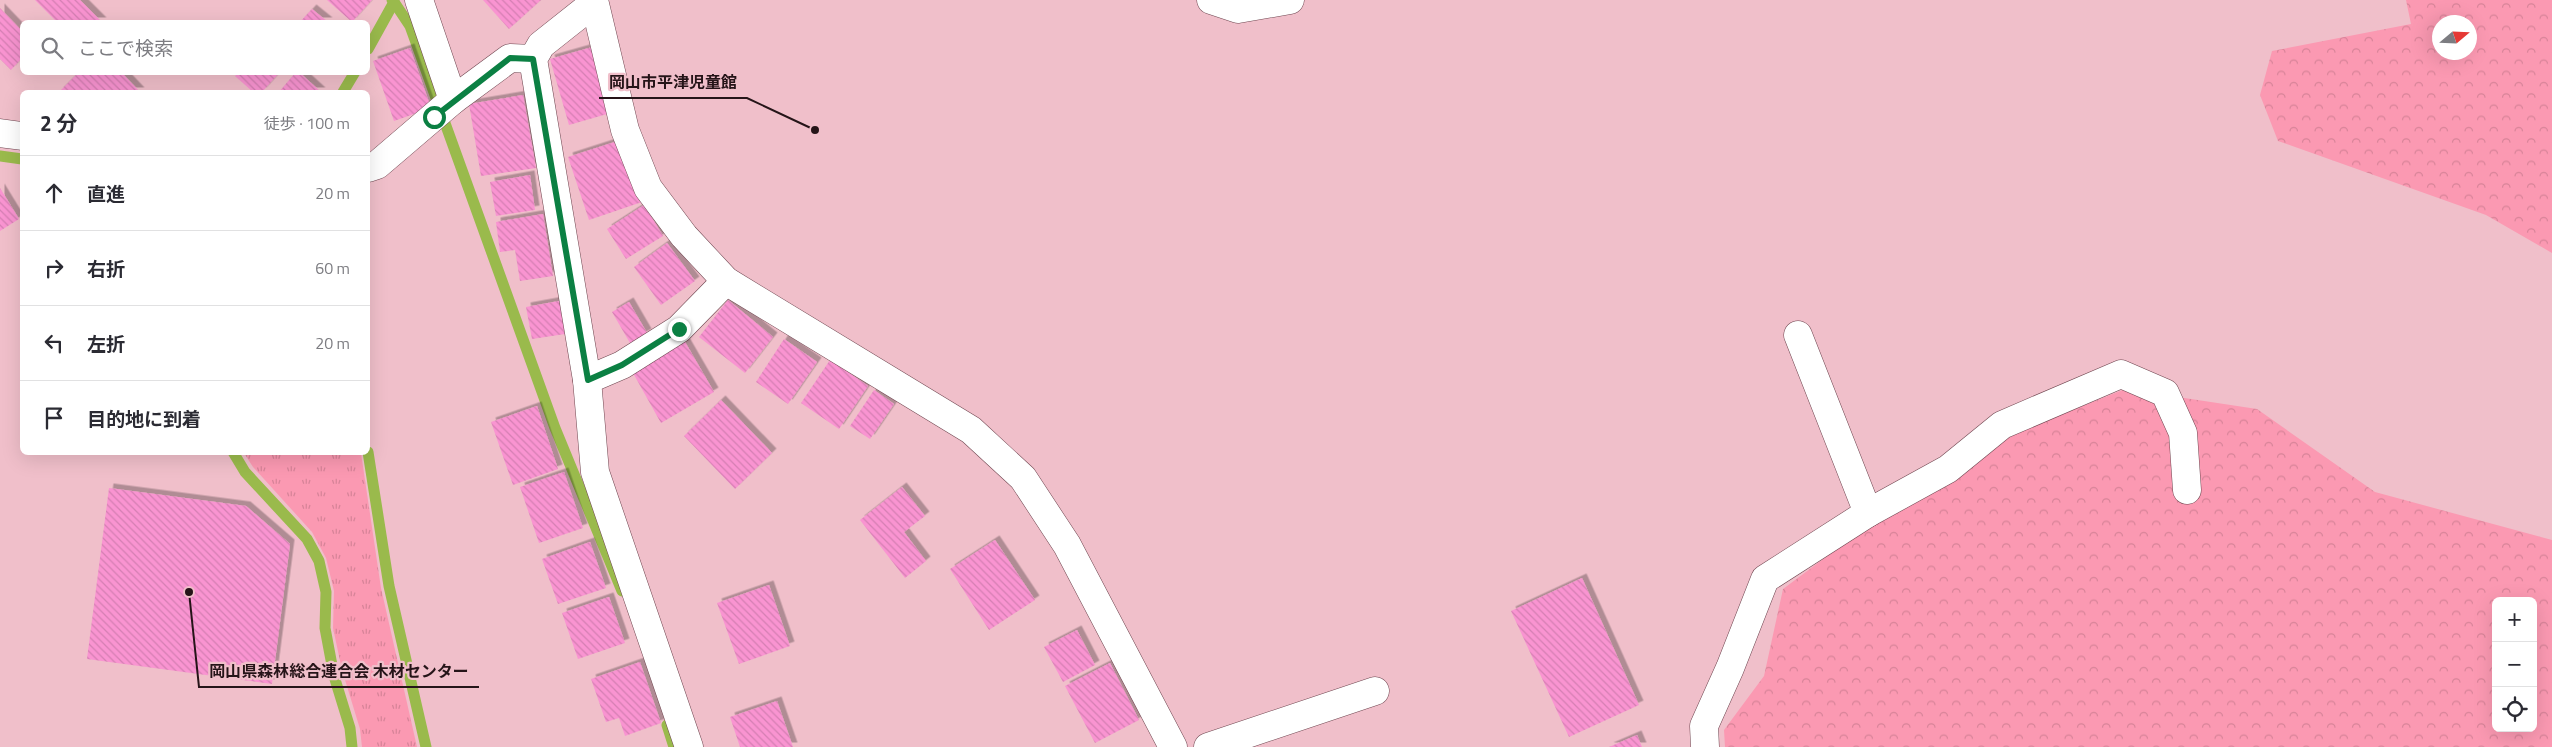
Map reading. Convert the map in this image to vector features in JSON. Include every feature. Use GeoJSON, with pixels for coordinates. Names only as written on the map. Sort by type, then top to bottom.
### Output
{"type":"FeatureCollection","features":[{"type":"Feature","properties":{"kind":"street"},"geometry":{"type":"LineString","coordinates":[[419,0],[445,108]]}},
{"type":"Feature","properties":{"kind":"street"},"geometry":{"type":"LineString","coordinates":[[1211,0],[1238,9],[1290,0]]}},
{"type":"Feature","properties":{"kind":"street"},"geometry":{"type":"LineString","coordinates":[[689,747],[595,472],[588,380],[533,59],[541,45],[594,2],[625,130],[648,188],[684,236],[726,281],[971,430],[1023,478],[1067,545],[1173,747]]}},
{"type":"Feature","properties":{"kind":"street"},"geometry":{"type":"LineString","coordinates":[[370,167],[377,165],[445,108],[510,58],[533,59]]}},
{"type":"Feature","properties":{"kind":"street"},"geometry":{"type":"LineString","coordinates":[[0,134],[20,136]]}},
{"type":"Feature","properties":{"kind":"street"},"geometry":{"type":"LineString","coordinates":[[588,380],[622,365],[679,329],[726,281]]}},
{"type":"Feature","properties":{"kind":"street"},"geometry":{"type":"LineString","coordinates":[[1798,335],[1868,513]]}},
{"type":"Feature","properties":{"kind":"street"},"geometry":{"type":"LineString","coordinates":[[1705,747],[1704,726],[1730,668],[1765,579],[1868,513],[1948,469],[2002,425],[2121,374],[2165,394],[2183,434],[2187,490]]}},
{"type":"Feature","properties":{"kind":"street"},"geometry":{"type":"LineString","coordinates":[[1208,747],[1375,691]]}},
{"type":"Feature","properties":{"kind":"green space"},"geometry":{"type":"Polygon","coordinates":[[[2406,0],[2552,0],[2552,253],[2486,215],[2278,141],[2260,95],[2272,51],[2411,24],[2406,0]]]}},
{"type":"Feature","properties":{"kind":"green space"},"geometry":{"type":"Polygon","coordinates":[[[2125,389],[2257,409],[2375,492],[2552,540],[2552,747],[1725,747],[1724,730],[1764,676],[1783,589],[1850,539],[2010,435],[2125,389]]]}},
{"type":"Feature","properties":{"kind":"green space"},"geometry":{"type":"Polygon","coordinates":[[[245,455],[361,455],[381,588],[417,747],[362,747],[360,729],[342,670],[333,628],[334,591],[326,558],[312,532],[253,467],[245,455]]]}},
{"type":"Feature","properties":{"kind":"building"},"geometry":{"type":"Polygon","coordinates":[[[35,0],[80,0],[100,20],[55,20],[35,0]]]}},
{"type":"Feature","properties":{"kind":"building"},"geometry":{"type":"Polygon","coordinates":[[[327,0],[372,0],[354,20],[350,20],[327,0]]]}},
{"type":"Feature","properties":{"kind":"building"},"geometry":{"type":"Polygon","coordinates":[[[483,0],[541,0],[509,29],[483,0]]]}},
{"type":"Feature","properties":{"kind":"building"},"geometry":{"type":"Polygon","coordinates":[[[0,8],[20,29],[20,60],[11,70],[0,59],[0,8]]]}},
{"type":"Feature","properties":{"kind":"building"},"geometry":{"type":"Polygon","coordinates":[[[312,9],[326,20],[302,20],[312,9]]]}},
{"type":"Feature","properties":{"kind":"building"},"geometry":{"type":"Polygon","coordinates":[[[596,46],[614,112],[569,125],[550,59],[596,46]]]}},
{"type":"Feature","properties":{"kind":"building"},"geometry":{"type":"Polygon","coordinates":[[[410,48],[431,108],[394,121],[373,61],[410,48]]]}},
{"type":"Feature","properties":{"kind":"building"},"geometry":{"type":"Polygon","coordinates":[[[76,75],[124,75],[138,90],[61,90],[76,75]]]}},
{"type":"Feature","properties":{"kind":"building"},"geometry":{"type":"Polygon","coordinates":[[[277,75],[264,90],[251,90],[235,76],[277,75]]]}},
{"type":"Feature","properties":{"kind":"building"},"geometry":{"type":"Polygon","coordinates":[[[293,75],[302,75],[319,90],[281,90],[293,75]]]}},
{"type":"Feature","properties":{"kind":"building"},"geometry":{"type":"Polygon","coordinates":[[[523,95],[536,168],[481,176],[469,104],[523,95]]]}},
{"type":"Feature","properties":{"kind":"building"},"geometry":{"type":"Polygon","coordinates":[[[621,140],[642,202],[589,220],[568,157],[621,140]]]}},
{"type":"Feature","properties":{"kind":"building"},"geometry":{"type":"Polygon","coordinates":[[[530,175],[535,210],[496,216],[490,182],[530,175]]]}},
{"type":"Feature","properties":{"kind":"building"},"geometry":{"type":"Polygon","coordinates":[[[0,188],[19,219],[0,231],[0,188]]]}},
{"type":"Feature","properties":{"kind":"building"},"geometry":{"type":"Polygon","coordinates":[[[644,205],[663,236],[626,259],[607,229],[644,205]]]}},
{"type":"Feature","properties":{"kind":"building"},"geometry":{"type":"Polygon","coordinates":[[[543,214],[553,276],[520,281],[515,250],[500,252],[496,222],[543,214]]]}},
{"type":"Feature","properties":{"kind":"building"},"geometry":{"type":"Polygon","coordinates":[[[667,243],[695,281],[661,305],[634,267],[667,243]]]}},
{"type":"Feature","properties":{"kind":"building"},"geometry":{"type":"Polygon","coordinates":[[[728,300],[773,337],[745,373],[699,337],[728,300]]]}},
{"type":"Feature","properties":{"kind":"building"},"geometry":{"type":"Polygon","coordinates":[[[559,301],[565,334],[532,339],[526,307],[559,301]]]}},
{"type":"Feature","properties":{"kind":"building"},"geometry":{"type":"Polygon","coordinates":[[[629,302],[647,333],[630,343],[612,312],[629,302]]]}},
{"type":"Feature","properties":{"kind":"building"},"geometry":{"type":"Polygon","coordinates":[[[784,339],[817,362],[788,404],[756,382],[784,339]]]}},
{"type":"Feature","properties":{"kind":"building"},"geometry":{"type":"Polygon","coordinates":[[[685,342],[714,392],[661,423],[633,373],[685,342]]]}},
{"type":"Feature","properties":{"kind":"building"},"geometry":{"type":"Polygon","coordinates":[[[830,360],[868,386],[839,429],[801,403],[830,360]]]}},
{"type":"Feature","properties":{"kind":"building"},"geometry":{"type":"Polygon","coordinates":[[[874,390],[894,404],[870,439],[850,426],[874,390]]]}},
{"type":"Feature","properties":{"kind":"building"},"geometry":{"type":"Polygon","coordinates":[[[721,400],[772,453],[735,489],[684,436],[721,400]]]}},
{"type":"Feature","properties":{"kind":"building"},"geometry":{"type":"Polygon","coordinates":[[[537,406],[558,469],[513,485],[491,422],[537,406]]]}},
{"type":"Feature","properties":{"kind":"building"},"geometry":{"type":"Polygon","coordinates":[[[564,472],[583,528],[539,543],[520,487],[564,472]]]}},
{"type":"Feature","properties":{"kind":"building"},"geometry":{"type":"Polygon","coordinates":[[[902,487],[925,516],[904,532],[926,561],[905,578],[860,520],[902,487]]]}},
{"type":"Feature","properties":{"kind":"building"},"geometry":{"type":"Polygon","coordinates":[[[109,488],[246,506],[290,544],[272,684],[87,659],[109,488]]]}},
{"type":"Feature","properties":{"kind":"building"},"geometry":{"type":"Polygon","coordinates":[[[995,540],[1035,600],[989,630],[950,569],[995,540]]]}},
{"type":"Feature","properties":{"kind":"building"},"geometry":{"type":"Polygon","coordinates":[[[590,542],[606,588],[558,604],[542,559],[590,542]]]}},
{"type":"Feature","properties":{"kind":"building"},"geometry":{"type":"Polygon","coordinates":[[[1582,578],[1639,705],[1569,737],[1511,611],[1582,578]]]}},
{"type":"Feature","properties":{"kind":"building"},"geometry":{"type":"Polygon","coordinates":[[[769,585],[790,646],[739,664],[717,603],[769,585]]]}},
{"type":"Feature","properties":{"kind":"building"},"geometry":{"type":"Polygon","coordinates":[[[609,597],[625,643],[578,659],[562,613],[609,597]]]}},
{"type":"Feature","properties":{"kind":"building"},"geometry":{"type":"Polygon","coordinates":[[[1077,630],[1095,665],[1063,682],[1044,647],[1077,630]]]}},
{"type":"Feature","properties":{"kind":"building"},"geometry":{"type":"Polygon","coordinates":[[[640,662],[661,723],[625,736],[619,718],[606,722],[591,679],[640,662]]]}},
{"type":"Feature","properties":{"kind":"building"},"geometry":{"type":"Polygon","coordinates":[[[1110,663],[1139,720],[1095,743],[1065,686],[1110,663]]]}},
{"type":"Feature","properties":{"kind":"building"},"geometry":{"type":"Polygon","coordinates":[[[777,701],[793,747],[740,747],[730,717],[777,701]]]}},
{"type":"Feature","properties":{"kind":"building"},"geometry":{"type":"Polygon","coordinates":[[[1637,735],[1642,747],[1609,747],[1637,735]]]}},
{"type":"Feature","properties":{"kind":"waterway"},"geometry":{"type":"LineString","coordinates":[[370,45],[394,2],[392,0]]}},
{"type":"Feature","properties":{"kind":"waterway"},"geometry":{"type":"LineString","coordinates":[[394,2],[410,26],[555,428],[622,591]]}},
{"type":"Feature","properties":{"kind":"waterway"},"geometry":{"type":"LineString","coordinates":[[344,90],[353,75]]}},
{"type":"Feature","properties":{"kind":"waterway"},"geometry":{"type":"LineString","coordinates":[[0,156],[20,159]]}},
{"type":"Feature","properties":{"kind":"waterway"},"geometry":{"type":"LineString","coordinates":[[235,455],[245,472],[307,539],[319,561],[326,592],[325,628],[334,676],[350,728],[352,747]]}},
{"type":"Feature","properties":{"kind":"waterway"},"geometry":{"type":"LineString","coordinates":[[368,455],[389,586],[426,747]]}},
{"type":"Feature","properties":{"kind":"waterway"},"geometry":{"type":"LineString","coordinates":[[667,725],[674,747]]}},
{"type":"Feature","properties":{"kind":"place","name":"岡山市平津児童館"},"geometry":{"type":"Point","coordinates":[815,130]}},
{"type":"Feature","properties":{"kind":"place","name":"岡山県森林総合連合会 木材センター"},"geometry":{"type":"Point","coordinates":[189,592]}},
{"type":"Feature","properties":{"kind":"route"},"geometry":{"type":"LineString","coordinates":[[434,117],[453,100],[510,58],[533,59],[588,380],[622,365],[679,329]]}}]}
